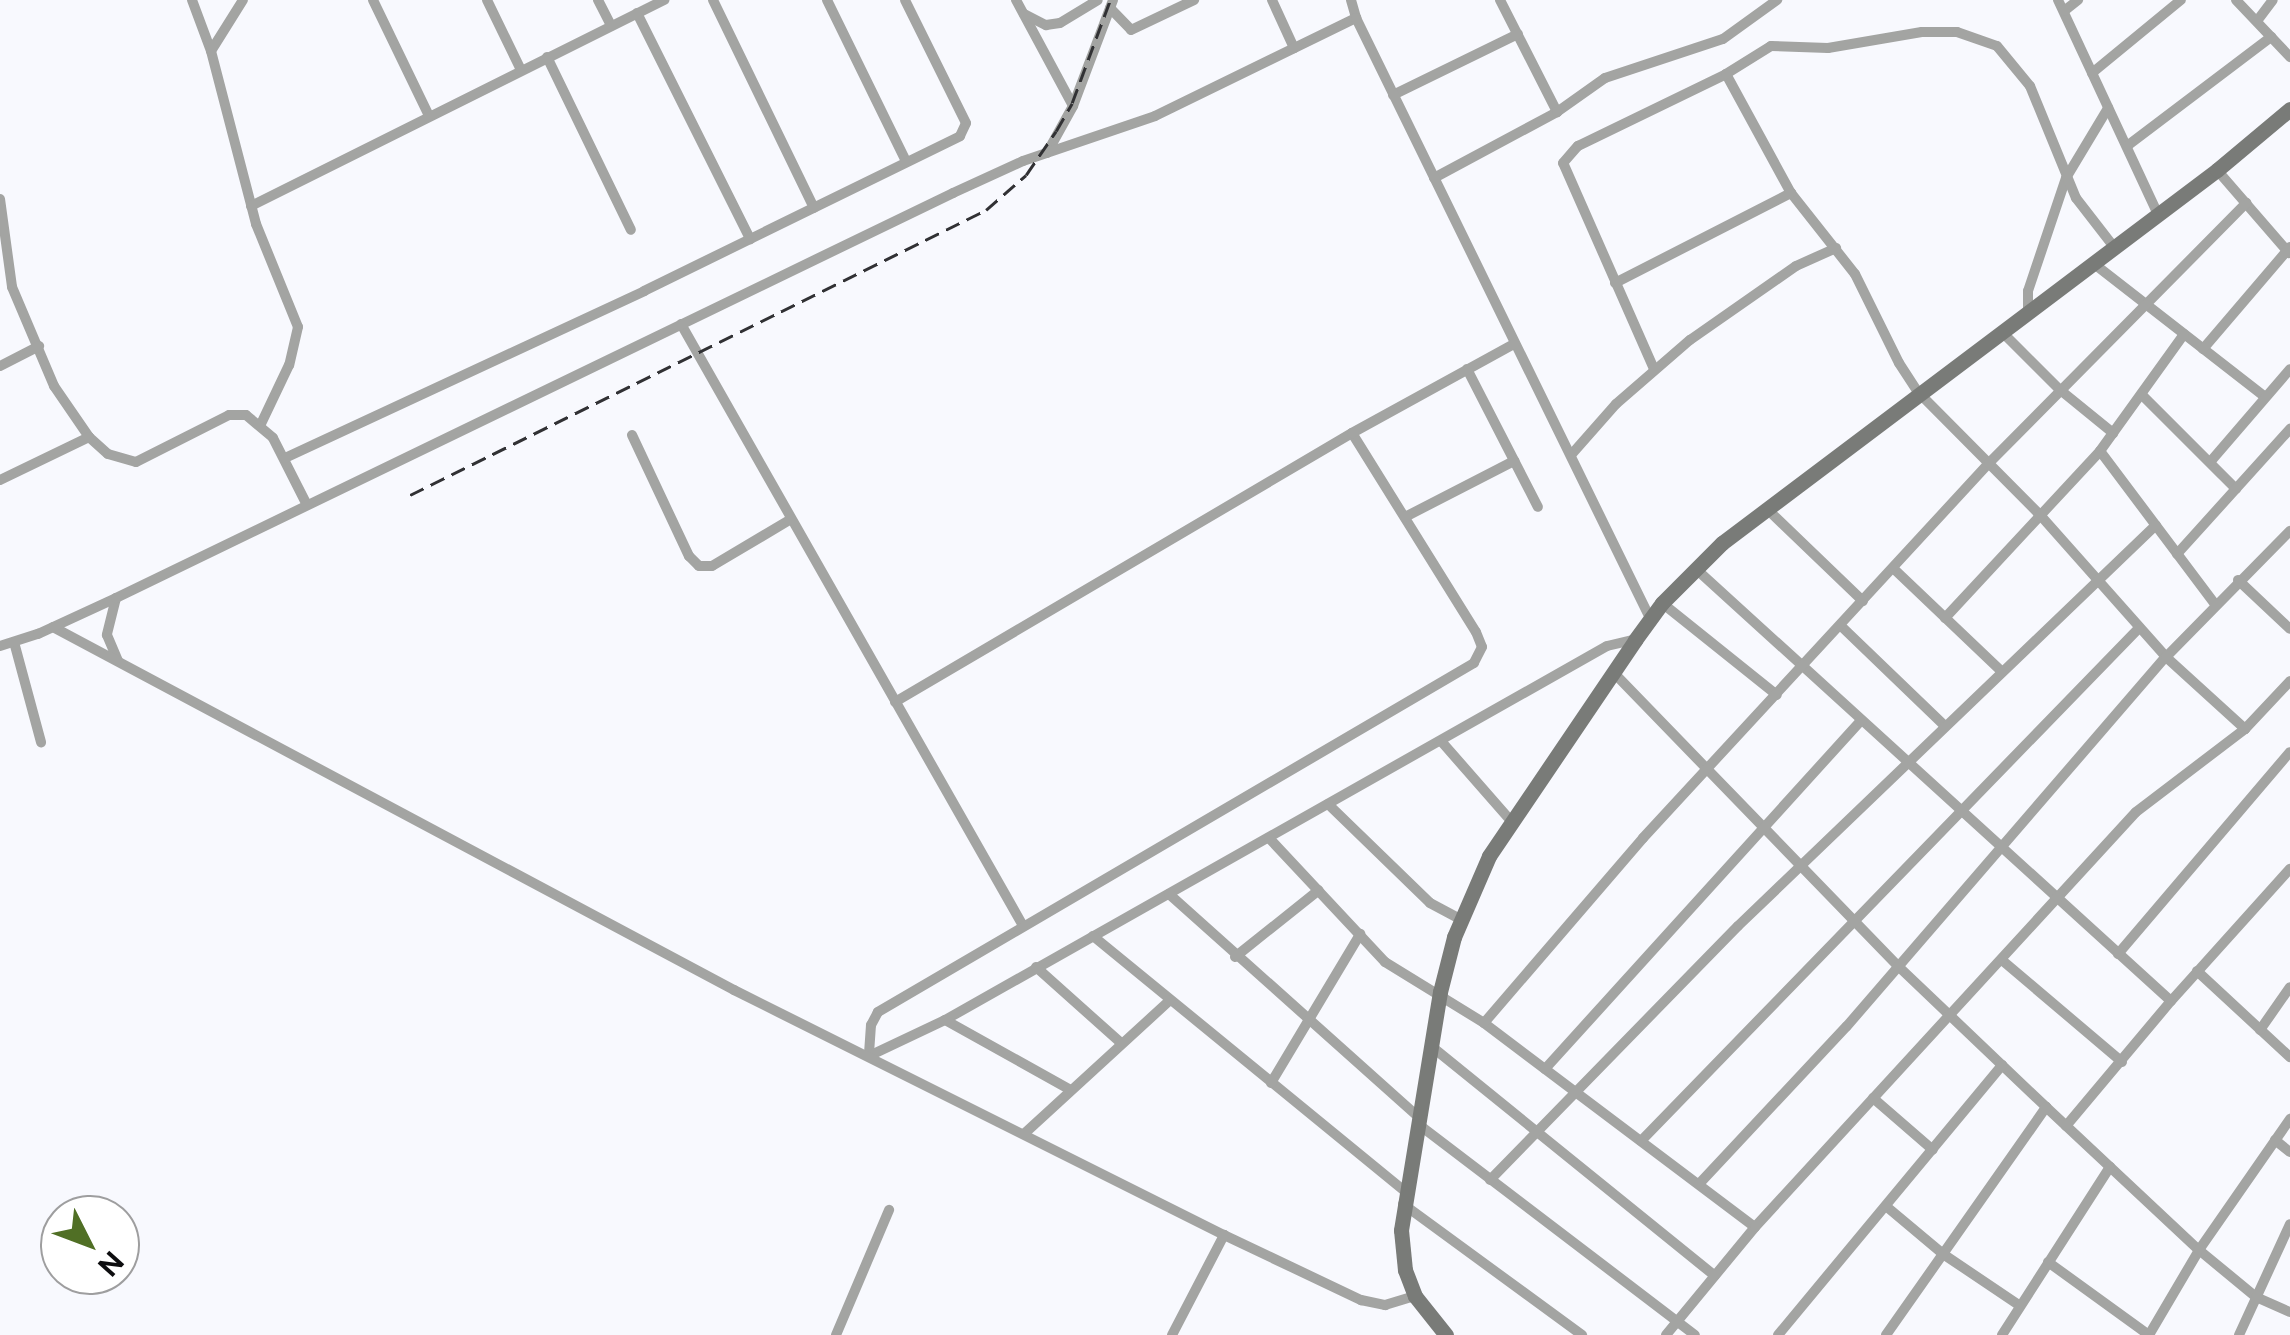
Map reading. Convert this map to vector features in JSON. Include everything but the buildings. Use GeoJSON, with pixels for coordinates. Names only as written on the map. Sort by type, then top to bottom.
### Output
{"type":"FeatureCollection","features":[{"type":"Feature","properties":{"kind":"street"},"geometry":{"type":"LineString","coordinates":[[192,0],[210,51],[251,206],[298,327],[290,365],[261,424]]}},
{"type":"Feature","properties":{"kind":"street"},"geometry":{"type":"LineString","coordinates":[[210,51],[244,0]]}},
{"type":"Feature","properties":{"kind":"street"},"geometry":{"type":"LineString","coordinates":[[373,0],[430,116]]}},
{"type":"Feature","properties":{"kind":"street"},"geometry":{"type":"LineString","coordinates":[[487,0],[521,70]]}},
{"type":"Feature","properties":{"kind":"street"},"geometry":{"type":"LineString","coordinates":[[598,0],[611,26]]}},
{"type":"Feature","properties":{"kind":"street"},"geometry":{"type":"LineString","coordinates":[[251,206],[665,0]]}},
{"type":"Feature","properties":{"kind":"street"},"geometry":{"type":"LineString","coordinates":[[713,0],[814,208]]}},
{"type":"Feature","properties":{"kind":"street"},"geometry":{"type":"LineString","coordinates":[[827,0],[906,161]]}},
{"type":"Feature","properties":{"kind":"street"},"geometry":{"type":"LineString","coordinates":[[285,458],[960,136],[966,123],[905,0]]}},
{"type":"Feature","properties":{"kind":"street"},"geometry":{"type":"LineString","coordinates":[[1016,0],[1072,106]]}},
{"type":"Feature","properties":{"kind":"street"},"geometry":{"type":"LineString","coordinates":[[1024,14],[1046,25],[1060,23],[1098,0]]}},
{"type":"Feature","properties":{"kind":"street"},"geometry":{"type":"LineString","coordinates":[[1111,4],[1131,30],[1194,0]]}},
{"type":"Feature","properties":{"kind":"street"},"geometry":{"type":"LineString","coordinates":[[1272,0],[1294,48]]}},
{"type":"Feature","properties":{"kind":"street"},"geometry":{"type":"LineString","coordinates":[[1351,0],[1393,95],[1650,618]]}},
{"type":"Feature","properties":{"kind":"street"},"geometry":{"type":"LineString","coordinates":[[1500,0],[1556,112]]}},
{"type":"Feature","properties":{"kind":"street"},"geometry":{"type":"LineString","coordinates":[[1434,178],[1624,70],[1724,39],[1777,0]]}},
{"type":"Feature","properties":{"kind":"street"},"geometry":{"type":"LineString","coordinates":[[2078,0],[2061,6],[2158,214]]}},
{"type":"Feature","properties":{"kind":"street"},"geometry":{"type":"LineString","coordinates":[[2092,73],[2182,0]]}},
{"type":"Feature","properties":{"kind":"street"},"geometry":{"type":"LineString","coordinates":[[2236,0],[2290,57]]}},
{"type":"Feature","properties":{"kind":"street"},"geometry":{"type":"LineString","coordinates":[[2257,21],[2273,0]]}},
{"type":"Feature","properties":{"kind":"street"},"geometry":{"type":"LineString","coordinates":[[1047,153],[1072,106],[1111,4]]}},
{"type":"Feature","properties":{"kind":"street"},"geometry":{"type":"LineString","coordinates":[[638,13],[750,239]]}},
{"type":"Feature","properties":{"kind":"street"},"geometry":{"type":"LineString","coordinates":[[0,646],[116,598],[681,324],[1047,153],[1155,116],[1356,18]]}},
{"type":"Feature","properties":{"kind":"street"},"geometry":{"type":"LineString","coordinates":[[1654,369],[1562,163],[1578,146],[1726,74],[1760,51],[1783,44],[1828,48],[1922,32],[1978,36],[1998,46],[2019,69],[2066,178],[2087,216],[2114,247]]}},
{"type":"Feature","properties":{"kind":"street"},"geometry":{"type":"LineString","coordinates":[[1393,95],[1518,34]]}},
{"type":"Feature","properties":{"kind":"street"},"geometry":{"type":"LineString","coordinates":[[2127,146],[2271,37]]}},
{"type":"Feature","properties":{"kind":"street"},"geometry":{"type":"LineString","coordinates":[[547,56],[631,230]]}},
{"type":"Feature","properties":{"kind":"street"},"geometry":{"type":"LineString","coordinates":[[1726,74],[1791,193],[1855,274],[1899,363],[1918,392],[2041,516],[2166,657],[2245,729]]}},
{"type":"Feature","properties":{"kind":"street"},"geometry":{"type":"LineString","coordinates":[[2028,312],[2028,291],[2066,178],[2108,108]]}},
{"type":"Feature","properties":{"kind":"street"},"geometry":{"type":"LineString","coordinates":[[1446,1335],[1416,1296],[1401,1248],[1404,1198],[1430,1046],[1460,919],[1479,874],[1511,822],[1650,618],[1696,569],[1768,508],[2217,170],[2289,111]]}},
{"type":"Feature","properties":{"kind":"street"},"geometry":{"type":"LineString","coordinates":[[2203,349],[2289,250],[2217,170]]}},
{"type":"Feature","properties":{"kind":"street"},"geometry":{"type":"LineString","coordinates":[[1615,283],[1791,193]]}},
{"type":"Feature","properties":{"kind":"street"},"geometry":{"type":"LineString","coordinates":[[1484,1022],[1642,838],[1990,463],[2246,202]]}},
{"type":"Feature","properties":{"kind":"street"},"geometry":{"type":"LineString","coordinates":[[0,204],[2,263],[54,386],[89,437],[108,454],[136,462],[230,415],[246,415],[261,424],[285,458],[307,505]]}},
{"type":"Feature","properties":{"kind":"street"},"geometry":{"type":"LineString","coordinates":[[1570,456],[1654,369],[1796,266],[1836,248]]}},
{"type":"Feature","properties":{"kind":"street"},"geometry":{"type":"LineString","coordinates":[[2093,263],[2264,396]]}},
{"type":"Feature","properties":{"kind":"street"},"geometry":{"type":"LineString","coordinates":[[681,324],[1022,924]]}},
{"type":"Feature","properties":{"kind":"street"},"geometry":{"type":"LineString","coordinates":[[2002,332],[2059,389],[2113,433]]}},
{"type":"Feature","properties":{"kind":"street"},"geometry":{"type":"LineString","coordinates":[[1945,618],[2100,451],[2184,334]]}},
{"type":"Feature","properties":{"kind":"street"},"geometry":{"type":"LineString","coordinates":[[895,702],[1352,433],[1514,344]]}},
{"type":"Feature","properties":{"kind":"street"},"geometry":{"type":"LineString","coordinates":[[0,366],[39,346]]}},
{"type":"Feature","properties":{"kind":"street"},"geometry":{"type":"LineString","coordinates":[[2211,461],[2290,369]]}},
{"type":"Feature","properties":{"kind":"street"},"geometry":{"type":"LineString","coordinates":[[1467,370],[1538,507]]}},
{"type":"Feature","properties":{"kind":"street"},"geometry":{"type":"LineString","coordinates":[[2142,395],[2236,489]]}},
{"type":"Feature","properties":{"kind":"street"},"geometry":{"type":"LineString","coordinates":[[2177,554],[2290,429]]}},
{"type":"Feature","properties":{"kind":"street"},"geometry":{"type":"LineString","coordinates":[[869,1056],[871,1025],[878,1012],[1022,924],[1474,663],[1480,652],[1480,640],[1352,433]]}},
{"type":"Feature","properties":{"kind":"street"},"geometry":{"type":"LineString","coordinates":[[632,435],[689,556],[699,566],[712,566],[791,519]]}},
{"type":"Feature","properties":{"kind":"street"},"geometry":{"type":"LineString","coordinates":[[0,480],[89,437]]}},
{"type":"Feature","properties":{"kind":"street"},"geometry":{"type":"LineString","coordinates":[[2100,451],[2215,604]]}},
{"type":"Feature","properties":{"kind":"street"},"geometry":{"type":"LineString","coordinates":[[1406,516],[1514,461]]}},
{"type":"Feature","properties":{"kind":"street"},"geometry":{"type":"LineString","coordinates":[[1768,508],[1863,601]]}},
{"type":"Feature","properties":{"kind":"street"},"geometry":{"type":"LineString","coordinates":[[1490,1180],[1906,761],[2156,526]]}},
{"type":"Feature","properties":{"kind":"street"},"geometry":{"type":"LineString","coordinates":[[1699,1184],[1899,967],[2166,657],[2290,531]]}},
{"type":"Feature","properties":{"kind":"street"},"geometry":{"type":"LineString","coordinates":[[1696,569],[2171,1001]]}},
{"type":"Feature","properties":{"kind":"street"},"geometry":{"type":"LineString","coordinates":[[1894,569],[2000,670]]}},
{"type":"Feature","properties":{"kind":"street"},"geometry":{"type":"LineString","coordinates":[[2238,580],[2290,629]]}},
{"type":"Feature","properties":{"kind":"street"},"geometry":{"type":"LineString","coordinates":[[116,598],[107,635],[121,666]]}},
{"type":"Feature","properties":{"kind":"street"},"geometry":{"type":"LineString","coordinates":[[1662,603],[1776,694]]}},
{"type":"Feature","properties":{"kind":"street"},"geometry":{"type":"LineString","coordinates":[[1842,626],[1944,726]]}},
{"type":"Feature","properties":{"kind":"street"},"geometry":{"type":"LineString","coordinates":[[53,627],[869,1056],[1224,1235],[1361,1300],[1385,1305],[1416,1296]]}},
{"type":"Feature","properties":{"kind":"street"},"geometry":{"type":"LineString","coordinates":[[1642,1140],[1958,810],[2139,628]]}},
{"type":"Feature","properties":{"kind":"street"},"geometry":{"type":"LineString","coordinates":[[869,1056],[946,1020],[1607,646],[1635,640]]}},
{"type":"Feature","properties":{"kind":"street"},"geometry":{"type":"LineString","coordinates":[[14,642],[41,742]]}},
{"type":"Feature","properties":{"kind":"street"},"geometry":{"type":"LineString","coordinates":[[1614,673],[1899,967],[2066,1126],[2198,1250],[2256,1298],[2290,1312]]}},
{"type":"Feature","properties":{"kind":"street"},"geometry":{"type":"LineString","coordinates":[[1666,1335],[1755,1227],[2149,800],[2245,729],[2290,681]]}},
{"type":"Feature","properties":{"kind":"street"},"geometry":{"type":"LineString","coordinates":[[2279,695],[2290,702]]}},
{"type":"Feature","properties":{"kind":"street"},"geometry":{"type":"LineString","coordinates":[[1545,1068],[1861,720]]}},
{"type":"Feature","properties":{"kind":"street"},"geometry":{"type":"LineString","coordinates":[[1441,741],[1511,822]]}},
{"type":"Feature","properties":{"kind":"street"},"geometry":{"type":"LineString","coordinates":[[2118,954],[2290,752]]}},
{"type":"Feature","properties":{"kind":"street"},"geometry":{"type":"LineString","coordinates":[[1328,804],[1430,902],[1460,919]]}},
{"type":"Feature","properties":{"kind":"street"},"geometry":{"type":"LineString","coordinates":[[1268,838],[1385,962],[1484,1022],[1755,1227]]}},
{"type":"Feature","properties":{"kind":"street"},"geometry":{"type":"LineString","coordinates":[[2066,1126],[2171,1001],[2290,870]]}},
{"type":"Feature","properties":{"kind":"street"},"geometry":{"type":"LineString","coordinates":[[1235,957],[1319,890]]}},
{"type":"Feature","properties":{"kind":"street"},"geometry":{"type":"LineString","coordinates":[[1170,894],[1417,1120],[1695,1335]]}},
{"type":"Feature","properties":{"kind":"street"},"geometry":{"type":"LineString","coordinates":[[1270,1083],[1360,934]]}},
{"type":"Feature","properties":{"kind":"street"},"geometry":{"type":"LineString","coordinates":[[1093,936],[1404,1198],[1582,1335]]}},
{"type":"Feature","properties":{"kind":"street"},"geometry":{"type":"LineString","coordinates":[[2003,961],[2122,1062]]}},
{"type":"Feature","properties":{"kind":"street"},"geometry":{"type":"LineString","coordinates":[[1036,967],[1120,1042]]}},
{"type":"Feature","properties":{"kind":"street"},"geometry":{"type":"LineString","coordinates":[[2198,971],[2290,1057]]}},
{"type":"Feature","properties":{"kind":"street"},"geometry":{"type":"LineString","coordinates":[[2260,1030],[2290,987]]}},
{"type":"Feature","properties":{"kind":"street"},"geometry":{"type":"LineString","coordinates":[[1025,1134],[1069,1089],[1170,1000]]}},
{"type":"Feature","properties":{"kind":"street"},"geometry":{"type":"LineString","coordinates":[[946,1020],[1069,1089]]}},
{"type":"Feature","properties":{"kind":"street"},"geometry":{"type":"LineString","coordinates":[[1430,1046],[1715,1276]]}},
{"type":"Feature","properties":{"kind":"street"},"geometry":{"type":"LineString","coordinates":[[1778,1335],[2002,1065]]}},
{"type":"Feature","properties":{"kind":"street"},"geometry":{"type":"LineString","coordinates":[[1872,1098],[1933,1150]]}},
{"type":"Feature","properties":{"kind":"street"},"geometry":{"type":"LineString","coordinates":[[1886,1335],[2046,1107]]}},
{"type":"Feature","properties":{"kind":"street"},"geometry":{"type":"LineString","coordinates":[[2048,1262],[2149,1335],[2198,1250],[2290,1119]]}},
{"type":"Feature","properties":{"kind":"street"},"geometry":{"type":"LineString","coordinates":[[2276,1140],[2290,1152]]}},
{"type":"Feature","properties":{"kind":"street"},"geometry":{"type":"LineString","coordinates":[[2002,1335],[2110,1166]]}},
{"type":"Feature","properties":{"kind":"street"},"geometry":{"type":"LineString","coordinates":[[1887,1206],[1944,1254],[2019,1306]]}},
{"type":"Feature","properties":{"kind":"street"},"geometry":{"type":"LineString","coordinates":[[836,1335],[889,1210]]}},
{"type":"Feature","properties":{"kind":"street"},"geometry":{"type":"LineString","coordinates":[[2239,1335],[2290,1224]]}},
{"type":"Feature","properties":{"kind":"street"},"geometry":{"type":"LineString","coordinates":[[1172,1335],[1224,1235]]}},
{"type":"Feature","properties":{"kind":"railway"},"geometry":{"type":"LineString","coordinates":[[410,495],[986,210],[1026,175],[1056,131],[1072,103],[1110,0]]}}]}
